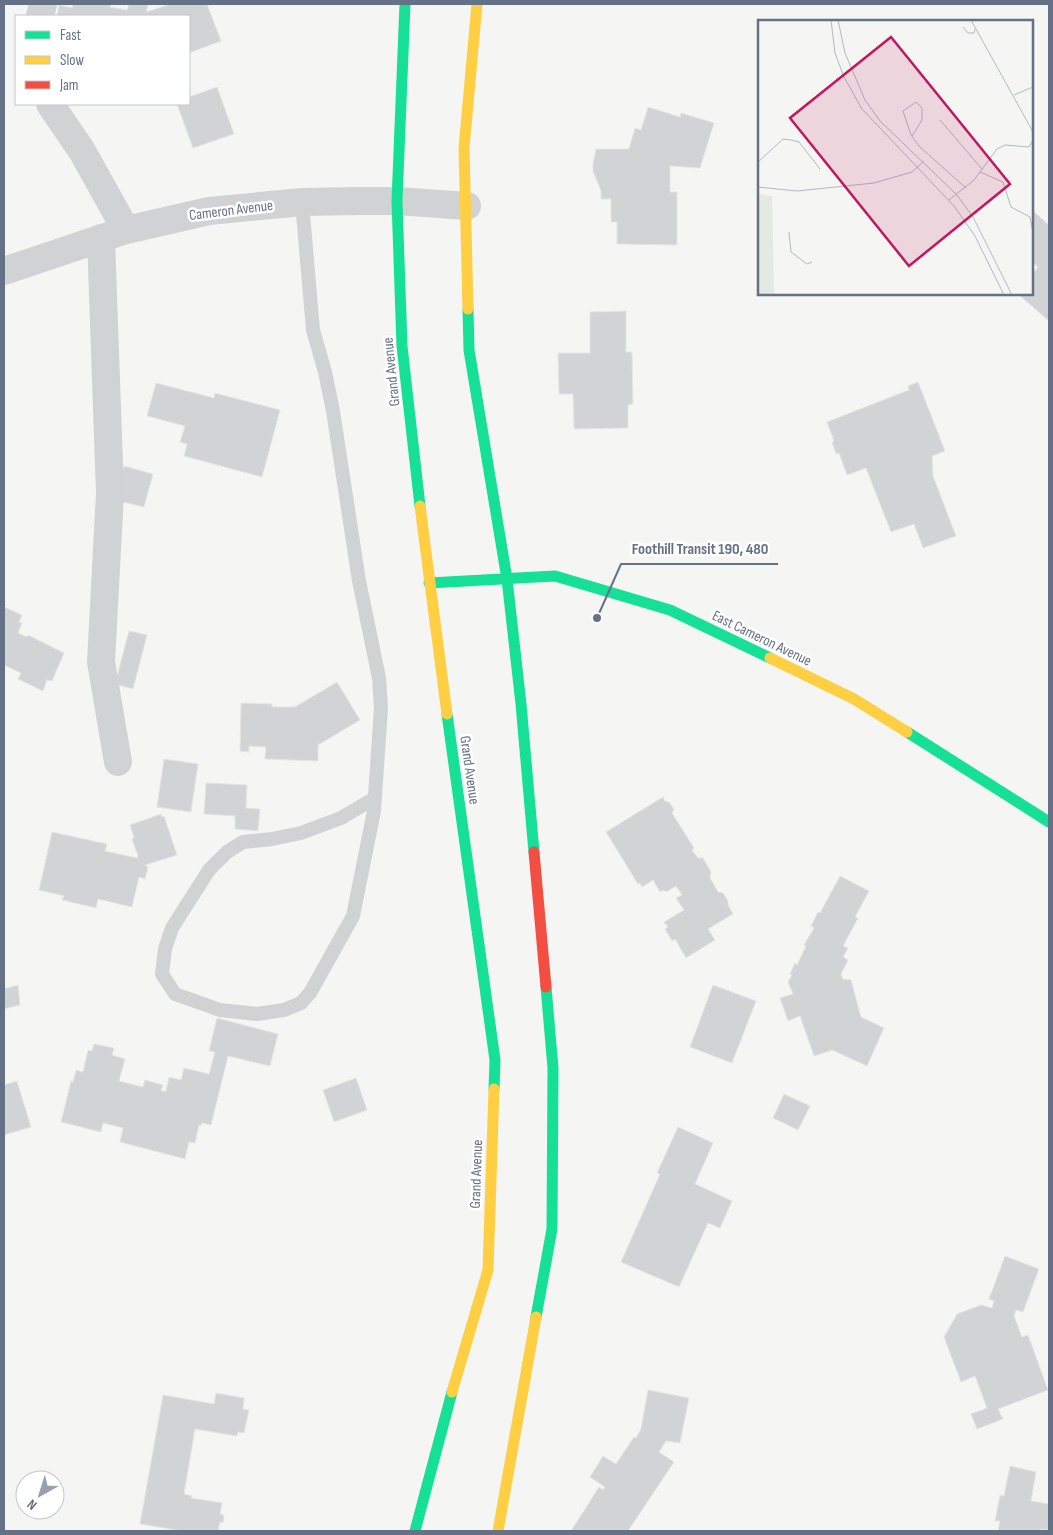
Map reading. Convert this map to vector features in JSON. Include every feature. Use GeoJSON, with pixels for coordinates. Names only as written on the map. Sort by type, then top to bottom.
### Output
{"type":"FeatureCollection","features":[{"type":"Feature","properties":{"kind":"main road","name":"Grand Avenue"},"geometry":{"type":"LineString","coordinates":[[405,4],[397,201],[402,346],[429,583],[495,1060],[488,1270],[450,1399],[415,1531]]}},
{"type":"Feature","properties":{"kind":"main road"},"geometry":{"type":"LineString","coordinates":[[477,4],[464,148],[467,206],[469,350],[507,579],[521,704],[553,1068],[552,1229],[498,1531]]}},
{"type":"Feature","properties":{"kind":"main road","name":"East Cameron Avenue"},"geometry":{"type":"LineString","coordinates":[[429,583],[554,576],[670,610],[854,699],[1049,822]]}},
{"type":"Feature","properties":{"kind":"street"},"geometry":{"type":"LineString","coordinates":[[51,105],[82,152],[114,234],[110,493],[101,662],[118,762]]}},
{"type":"Feature","properties":{"kind":"street","name":"Cameron Avenue"},"geometry":{"type":"LineString","coordinates":[[4,271],[114,234],[209,210],[302,202],[397,201],[467,206]]}},
{"type":"Feature","properties":{"kind":"lane"},"geometry":{"type":"LineString","coordinates":[[302,202],[313,330],[334,411],[359,581],[379,678],[381,708],[375,798],[374,811],[353,916],[310,993],[301,1003],[284,1010],[257,1014],[220,1010],[175,994],[162,974],[165,949],[172,928],[209,870],[227,852],[243,842],[272,839],[308,830],[340,818],[375,798]]}},
{"type":"Feature","properties":{"kind":"building"},"geometry":{"type":"Polygon","coordinates":[[[73,4],[111,4],[110,7],[127,10],[129,4],[143,4],[148,5],[146,12],[171,4],[207,4],[221,41],[190,53],[190,15],[57,15],[59,5],[72,8],[73,4]]]}},
{"type":"Feature","properties":{"kind":"building"},"geometry":{"type":"Polygon","coordinates":[[[217,87],[234,134],[193,148],[177,105],[190,105],[190,97],[217,87]]]}},
{"type":"Feature","properties":{"kind":"building"},"geometry":{"type":"Polygon","coordinates":[[[648,107],[680,117],[681,113],[714,123],[700,168],[670,166],[670,192],[677,192],[677,245],[617,244],[617,222],[611,222],[611,199],[601,199],[601,191],[593,171],[596,149],[629,149],[635,128],[641,130],[648,107]]]}},
{"type":"Feature","properties":{"kind":"building"},"geometry":{"type":"Polygon","coordinates":[[[1033,211],[1049,225],[1049,321],[1019,295],[1033,295],[1033,274],[1038,267],[1033,263],[1033,211]]]}},
{"type":"Feature","properties":{"kind":"building"},"geometry":{"type":"Polygon","coordinates":[[[626,311],[626,352],[632,352],[633,404],[628,405],[628,428],[574,429],[573,394],[559,394],[558,353],[590,353],[590,312],[626,311]]]}},
{"type":"Feature","properties":{"kind":"building"},"geometry":{"type":"Polygon","coordinates":[[[918,382],[945,451],[932,456],[933,476],[956,536],[923,548],[914,524],[891,532],[866,468],[847,475],[839,453],[836,454],[832,442],[834,441],[827,422],[909,390],[908,386],[918,382]]]}},
{"type":"Feature","properties":{"kind":"building"},"geometry":{"type":"Polygon","coordinates":[[[156,383],[214,398],[215,393],[280,410],[262,477],[184,456],[187,444],[180,442],[185,426],[147,416],[156,383]]]}},
{"type":"Feature","properties":{"kind":"building"},"geometry":{"type":"Polygon","coordinates":[[[124,466],[153,474],[144,507],[115,500],[124,466]]]}},
{"type":"Feature","properties":{"kind":"building"},"geometry":{"type":"Polygon","coordinates":[[[4,607],[22,615],[19,622],[22,623],[18,633],[27,637],[28,635],[64,653],[52,681],[47,680],[43,691],[18,679],[21,673],[4,665],[4,607]]]}},
{"type":"Feature","properties":{"kind":"building"},"geometry":{"type":"Polygon","coordinates":[[[129,631],[147,635],[133,689],[115,684],[129,631]]]}},
{"type":"Feature","properties":{"kind":"building"},"geometry":{"type":"Polygon","coordinates":[[[337,682],[360,720],[318,745],[318,761],[265,759],[266,747],[249,746],[249,752],[240,751],[241,703],[272,704],[272,707],[295,707],[337,682]]]}},
{"type":"Feature","properties":{"kind":"building"},"geometry":{"type":"Polygon","coordinates":[[[164,759],[198,764],[191,812],[157,807],[164,759]]]}},
{"type":"Feature","properties":{"kind":"building"},"geometry":{"type":"Polygon","coordinates":[[[206,783],[247,785],[246,808],[260,809],[258,831],[235,829],[235,816],[204,814],[206,783]]]}},
{"type":"Feature","properties":{"kind":"building"},"geometry":{"type":"Polygon","coordinates":[[[663,797],[674,809],[672,813],[694,848],[692,850],[698,858],[703,858],[711,872],[710,878],[718,892],[723,893],[733,914],[708,929],[715,940],[686,958],[675,939],[672,941],[665,929],[668,927],[664,922],[684,910],[676,898],[682,895],[676,886],[666,892],[664,890],[660,892],[653,880],[642,887],[640,883],[638,884],[606,832],[663,797]]]}},
{"type":"Feature","properties":{"kind":"building"},"geometry":{"type":"Polygon","coordinates":[[[161,814],[162,817],[164,816],[177,855],[145,865],[148,867],[145,879],[139,877],[132,907],[98,899],[96,908],[62,900],[64,896],[39,890],[52,832],[107,844],[105,851],[137,858],[130,825],[161,814]]]}},
{"type":"Feature","properties":{"kind":"building"},"geometry":{"type":"Polygon","coordinates":[[[840,876],[869,891],[855,917],[858,918],[843,946],[848,948],[843,957],[848,960],[841,974],[843,979],[851,980],[861,1017],[884,1028],[867,1066],[832,1050],[814,1056],[800,1016],[788,1021],[780,998],[793,994],[788,982],[792,975],[790,974],[795,963],[797,965],[806,946],[804,945],[814,928],[811,926],[818,912],[820,913],[840,876]]]}},
{"type":"Feature","properties":{"kind":"building"},"geometry":{"type":"Polygon","coordinates":[[[18,985],[20,1005],[4,1009],[4,989],[18,985]]]}},
{"type":"Feature","properties":{"kind":"building"},"geometry":{"type":"Polygon","coordinates":[[[713,985],[756,1001],[732,1063],[690,1047],[713,985]]]}},
{"type":"Feature","properties":{"kind":"building"},"geometry":{"type":"Polygon","coordinates":[[[217,1018],[278,1034],[270,1066],[228,1056],[211,1125],[202,1123],[201,1126],[199,1125],[195,1143],[189,1142],[185,1159],[120,1142],[123,1128],[103,1123],[101,1132],[61,1122],[71,1081],[73,1082],[76,1070],[83,1072],[88,1050],[92,1051],[94,1044],[114,1048],[112,1055],[125,1059],[119,1081],[143,1087],[145,1080],[163,1085],[161,1091],[166,1091],[169,1077],[181,1080],[184,1068],[209,1074],[215,1052],[209,1051],[217,1018]]]}},
{"type":"Feature","properties":{"kind":"building"},"geometry":{"type":"Polygon","coordinates":[[[356,1078],[367,1110],[334,1122],[323,1090],[356,1078]]]}},
{"type":"Feature","properties":{"kind":"building"},"geometry":{"type":"Polygon","coordinates":[[[17,1081],[31,1127],[4,1135],[4,1085],[17,1081]]]}},
{"type":"Feature","properties":{"kind":"building"},"geometry":{"type":"Polygon","coordinates":[[[784,1094],[810,1106],[798,1130],[773,1118],[784,1094]]]}},
{"type":"Feature","properties":{"kind":"building"},"geometry":{"type":"Polygon","coordinates":[[[678,1127],[713,1143],[695,1184],[732,1201],[720,1228],[708,1223],[679,1287],[621,1262],[660,1174],[657,1173],[678,1127]]]}},
{"type":"Feature","properties":{"kind":"building"},"geometry":{"type":"Polygon","coordinates":[[[1005,1256],[1039,1269],[1023,1312],[1016,1310],[1014,1316],[1022,1337],[1028,1335],[1048,1390],[998,1409],[1003,1419],[977,1429],[971,1414],[987,1408],[975,1376],[961,1382],[944,1337],[957,1314],[981,1305],[992,1308],[994,1301],[989,1299],[1005,1256]]]}},
{"type":"Feature","properties":{"kind":"building"},"geometry":{"type":"Polygon","coordinates":[[[648,1390],[689,1398],[680,1443],[666,1441],[659,1452],[674,1462],[628,1531],[571,1531],[599,1487],[603,1490],[605,1487],[590,1477],[603,1456],[616,1464],[641,1429],[648,1390]]]}},
{"type":"Feature","properties":{"kind":"building"},"geometry":{"type":"Polygon","coordinates":[[[216,1393],[244,1398],[243,1409],[249,1410],[244,1433],[238,1432],[237,1436],[195,1429],[184,1494],[192,1496],[191,1498],[222,1503],[220,1514],[224,1515],[223,1523],[220,1522],[218,1531],[182,1531],[140,1524],[163,1395],[214,1404],[216,1393]]]}},
{"type":"Feature","properties":{"kind":"building"},"geometry":{"type":"Polygon","coordinates":[[[1010,1466],[1036,1472],[1031,1501],[1049,1504],[1049,1530],[998,1531],[1000,1521],[995,1521],[1000,1495],[1004,1496],[1010,1466]]]}},
{"type":"Feature","properties":{"kind":"traffic: fast"},"geometry":{"type":"LineString","coordinates":[[405,4],[397,201],[402,346],[420,506]]}},
{"type":"Feature","properties":{"kind":"traffic: fast"},"geometry":{"type":"LineString","coordinates":[[468,309],[469,350],[507,579],[521,704],[534,852]]}},
{"type":"Feature","properties":{"kind":"traffic: fast"},"geometry":{"type":"LineString","coordinates":[[429,583],[555,576],[670,610],[770,658]]}},
{"type":"Feature","properties":{"kind":"traffic: fast"},"geometry":{"type":"LineString","coordinates":[[447,714],[495,1060],[494,1089]]}},
{"type":"Feature","properties":{"kind":"traffic: fast"},"geometry":{"type":"LineString","coordinates":[[907,732],[1049,822]]}},
{"type":"Feature","properties":{"kind":"traffic: fast"},"geometry":{"type":"LineString","coordinates":[[536,1317],[552,1229],[553,1068],[546,987]]}},
{"type":"Feature","properties":{"kind":"traffic: fast"},"geometry":{"type":"LineString","coordinates":[[415,1531],[452,1392]]}},
{"type":"Feature","properties":{"kind":"traffic: slow"},"geometry":{"type":"LineString","coordinates":[[468,309],[464,148],[477,4]]}},
{"type":"Feature","properties":{"kind":"traffic: slow"},"geometry":{"type":"LineString","coordinates":[[420,506],[447,714]]}},
{"type":"Feature","properties":{"kind":"traffic: slow"},"geometry":{"type":"LineString","coordinates":[[770,658],[854,699],[907,732]]}},
{"type":"Feature","properties":{"kind":"traffic: slow"},"geometry":{"type":"LineString","coordinates":[[452,1392],[488,1270],[494,1089]]}},
{"type":"Feature","properties":{"kind":"traffic: slow"},"geometry":{"type":"LineString","coordinates":[[498,1531],[536,1317]]}},
{"type":"Feature","properties":{"kind":"traffic: jam"},"geometry":{"type":"LineString","coordinates":[[534,852],[546,987]]}},
{"type":"Feature","properties":{"kind":"place","name":"Foothill Transit 190, 480"},"geometry":{"type":"Point","coordinates":[597,618]}}]}
